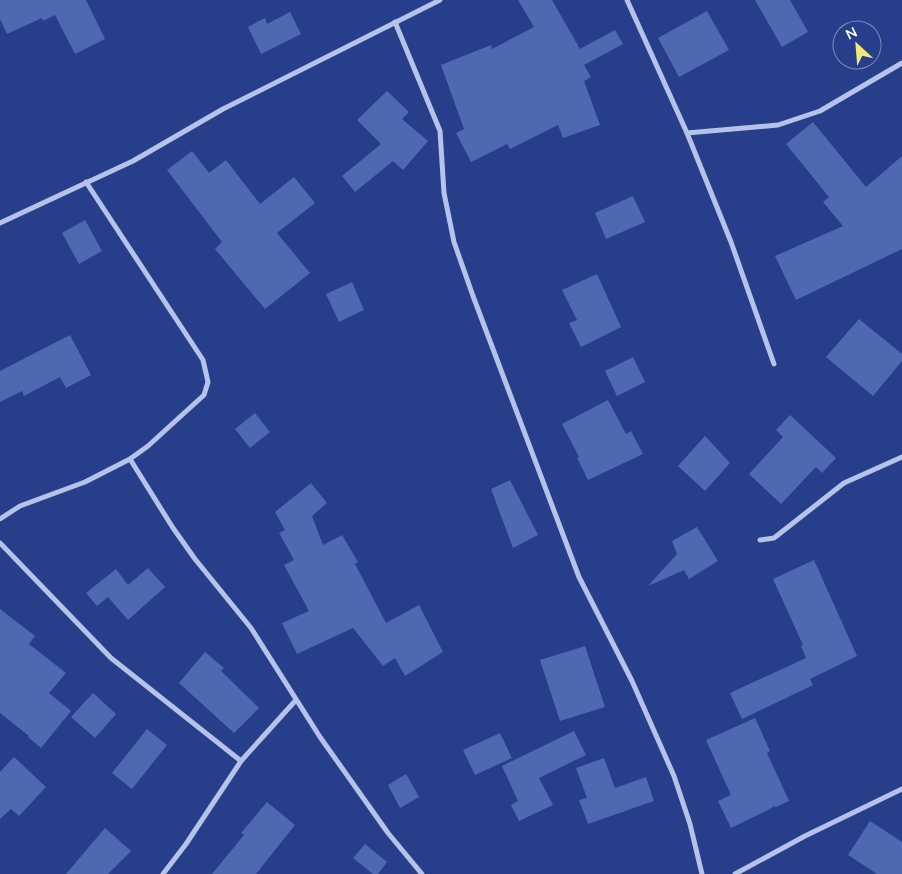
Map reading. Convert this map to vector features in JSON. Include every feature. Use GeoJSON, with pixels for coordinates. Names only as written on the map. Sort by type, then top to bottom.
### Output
{"type":"FeatureCollection","features":[{"type":"Feature","properties":{"kind":"street"},"geometry":{"type":"LineString","coordinates":[[0,223],[134,161],[223,109],[440,0]]}},
{"type":"Feature","properties":{"kind":"street"},"geometry":{"type":"LineString","coordinates":[[627,0],[687,133],[731,242],[774,364]]}},
{"type":"Feature","properties":{"kind":"street"},"geometry":{"type":"LineString","coordinates":[[396,22],[440,131],[444,193],[454,242],[473,296],[579,576],[632,681],[674,776],[690,824],[702,874]]}},
{"type":"Feature","properties":{"kind":"street"},"geometry":{"type":"LineString","coordinates":[[687,133],[778,125],[820,112],[902,63]]}},
{"type":"Feature","properties":{"kind":"street"},"geometry":{"type":"LineString","coordinates":[[0,519],[20,506],[86,482],[130,459],[148,446],[204,395],[208,382],[203,360],[86,182]]}},
{"type":"Feature","properties":{"kind":"street"},"geometry":{"type":"LineString","coordinates":[[760,540],[774,538],[844,483],[902,457]]}},
{"type":"Feature","properties":{"kind":"street"},"geometry":{"type":"LineString","coordinates":[[130,459],[189,551],[251,628],[320,737],[388,833],[422,874]]}},
{"type":"Feature","properties":{"kind":"street"},"geometry":{"type":"LineString","coordinates":[[0,543],[111,658],[241,761]]}},
{"type":"Feature","properties":{"kind":"street"},"geometry":{"type":"LineString","coordinates":[[162,874],[186,844],[241,761],[296,700]]}},
{"type":"Feature","properties":{"kind":"street"},"geometry":{"type":"LineString","coordinates":[[735,874],[805,836],[902,789]]}},
{"type":"Feature","properties":{"kind":"building"},"geometry":{"type":"Polygon","coordinates":[[[0,0],[86,0],[105,39],[75,54],[55,15],[43,21],[42,18],[7,34],[0,19],[0,0]]]}},
{"type":"Feature","properties":{"kind":"building"},"geometry":{"type":"Polygon","coordinates":[[[518,0],[552,0],[580,49],[615,30],[623,44],[584,65],[591,77],[584,81],[600,125],[563,138],[558,125],[510,149],[507,144],[471,162],[456,133],[464,129],[441,65],[491,45],[492,49],[534,27],[518,0]]]}},
{"type":"Feature","properties":{"kind":"building"},"geometry":{"type":"Polygon","coordinates":[[[755,0],[790,0],[808,32],[782,47],[755,0]]]}},
{"type":"Feature","properties":{"kind":"building"},"geometry":{"type":"Polygon","coordinates":[[[707,11],[729,50],[679,77],[658,38],[707,11]]]}},
{"type":"Feature","properties":{"kind":"building"},"geometry":{"type":"Polygon","coordinates":[[[290,12],[301,34],[261,54],[248,27],[265,18],[267,24],[290,12]]]}},
{"type":"Feature","properties":{"kind":"building"},"geometry":{"type":"Polygon","coordinates":[[[387,91],[409,112],[402,119],[428,141],[403,170],[393,161],[355,192],[342,176],[381,144],[357,120],[387,91]]]}},
{"type":"Feature","properties":{"kind":"building"},"geometry":{"type":"Polygon","coordinates":[[[813,122],[866,187],[902,156],[902,249],[796,300],[775,256],[843,226],[823,202],[829,197],[786,144],[813,122]]]}},
{"type":"Feature","properties":{"kind":"building"},"geometry":{"type":"Polygon","coordinates":[[[192,151],[209,173],[226,160],[260,204],[294,177],[315,203],[277,233],[310,273],[265,309],[215,249],[222,242],[167,170],[192,151]]]}},
{"type":"Feature","properties":{"kind":"building"},"geometry":{"type":"Polygon","coordinates":[[[633,196],[645,222],[606,239],[595,213],[633,196]]]}},
{"type":"Feature","properties":{"kind":"building"},"geometry":{"type":"Polygon","coordinates":[[[85,220],[102,251],[79,264],[62,233],[85,220]]]}},
{"type":"Feature","properties":{"kind":"building"},"geometry":{"type":"Polygon","coordinates":[[[597,274],[621,327],[581,347],[569,323],[577,320],[562,290],[597,274]]]}},
{"type":"Feature","properties":{"kind":"building"},"geometry":{"type":"Polygon","coordinates":[[[352,282],[364,310],[339,322],[326,294],[352,282]]]}},
{"type":"Feature","properties":{"kind":"building"},"geometry":{"type":"Polygon","coordinates":[[[859,319],[902,354],[902,361],[873,396],[826,357],[859,319]]]}},
{"type":"Feature","properties":{"kind":"building"},"geometry":{"type":"Polygon","coordinates":[[[70,335],[91,375],[66,388],[60,377],[24,396],[22,391],[0,402],[0,371],[70,335]]]}},
{"type":"Feature","properties":{"kind":"building"},"geometry":{"type":"Polygon","coordinates":[[[633,357],[645,382],[617,396],[605,371],[633,357]]]}},
{"type":"Feature","properties":{"kind":"building"},"geometry":{"type":"Polygon","coordinates":[[[608,400],[626,434],[631,431],[643,454],[588,480],[577,458],[579,457],[562,424],[608,400]]]}},
{"type":"Feature","properties":{"kind":"building"},"geometry":{"type":"Polygon","coordinates":[[[255,413],[270,432],[250,448],[235,429],[255,413]]]}},
{"type":"Feature","properties":{"kind":"building"},"geometry":{"type":"Polygon","coordinates":[[[790,415],[836,458],[822,473],[816,467],[781,504],[749,474],[783,437],[776,430],[790,415]]]}},
{"type":"Feature","properties":{"kind":"building"},"geometry":{"type":"Polygon","coordinates":[[[705,436],[730,463],[705,491],[678,466],[705,436]]]}},
{"type":"Feature","properties":{"kind":"building"},"geometry":{"type":"Polygon","coordinates":[[[510,480],[538,535],[513,548],[491,489],[510,480]]]}},
{"type":"Feature","properties":{"kind":"building"},"geometry":{"type":"Polygon","coordinates":[[[311,483],[327,503],[312,516],[323,545],[342,535],[358,562],[355,564],[386,623],[419,605],[443,652],[405,676],[395,658],[383,666],[353,628],[297,654],[282,623],[309,611],[284,565],[294,560],[279,533],[285,530],[275,512],[311,483]]]}},
{"type":"Feature","properties":{"kind":"building"},"geometry":{"type":"Polygon","coordinates":[[[697,527],[718,561],[689,579],[684,570],[648,586],[677,554],[672,541],[697,527]]]}},
{"type":"Feature","properties":{"kind":"building"},"geometry":{"type":"Polygon","coordinates":[[[814,560],[857,656],[810,679],[813,685],[742,719],[730,693],[806,658],[801,646],[803,645],[773,579],[814,560]]]}},
{"type":"Feature","properties":{"kind":"building"},"geometry":{"type":"Polygon","coordinates":[[[148,568],[165,587],[128,620],[108,597],[97,606],[86,593],[116,569],[128,585],[148,568]]]}},
{"type":"Feature","properties":{"kind":"building"},"geometry":{"type":"Polygon","coordinates":[[[0,609],[35,636],[29,644],[66,673],[49,693],[71,711],[41,748],[0,713],[0,609]]]}},
{"type":"Feature","properties":{"kind":"building"},"geometry":{"type":"Polygon","coordinates":[[[585,646],[605,707],[560,721],[540,660],[585,646]]]}},
{"type":"Feature","properties":{"kind":"building"},"geometry":{"type":"Polygon","coordinates":[[[205,652],[224,668],[221,671],[259,708],[234,733],[179,683],[205,652]]]}},
{"type":"Feature","properties":{"kind":"building"},"geometry":{"type":"Polygon","coordinates":[[[93,693],[116,714],[95,738],[71,717],[93,693]]]}},
{"type":"Feature","properties":{"kind":"building"},"geometry":{"type":"Polygon","coordinates":[[[755,718],[770,751],[767,753],[789,801],[776,807],[774,806],[731,828],[718,801],[731,795],[706,740],[755,718]]]}},
{"type":"Feature","properties":{"kind":"building"},"geometry":{"type":"Polygon","coordinates":[[[147,729],[167,745],[132,789],[112,773],[147,729]]]}},
{"type":"Feature","properties":{"kind":"building"},"geometry":{"type":"Polygon","coordinates":[[[574,731],[586,755],[539,778],[553,805],[519,821],[511,805],[518,801],[502,766],[574,731]]]}},
{"type":"Feature","properties":{"kind":"building"},"geometry":{"type":"Polygon","coordinates":[[[500,733],[512,758],[475,775],[463,750],[500,733]]]}},
{"type":"Feature","properties":{"kind":"building"},"geometry":{"type":"Polygon","coordinates":[[[14,757],[46,787],[19,816],[11,809],[0,819],[0,772],[14,757]]]}},
{"type":"Feature","properties":{"kind":"building"},"geometry":{"type":"Polygon","coordinates":[[[604,758],[615,788],[646,777],[654,801],[588,824],[579,800],[587,798],[576,768],[604,758]]]}},
{"type":"Feature","properties":{"kind":"building"},"geometry":{"type":"Polygon","coordinates":[[[406,774],[419,797],[400,808],[388,785],[406,774]]]}},
{"type":"Feature","properties":{"kind":"building"},"geometry":{"type":"Polygon","coordinates":[[[267,802],[295,825],[256,874],[212,874],[244,835],[241,833],[267,802]]]}},
{"type":"Feature","properties":{"kind":"building"},"geometry":{"type":"Polygon","coordinates":[[[870,821],[902,842],[902,874],[877,874],[848,855],[870,821]]]}},
{"type":"Feature","properties":{"kind":"building"},"geometry":{"type":"Polygon","coordinates":[[[105,828],[131,851],[108,874],[66,874],[105,828]]]}},
{"type":"Feature","properties":{"kind":"building"},"geometry":{"type":"Polygon","coordinates":[[[365,844],[387,862],[378,874],[373,874],[353,858],[365,844]]]}}]}
